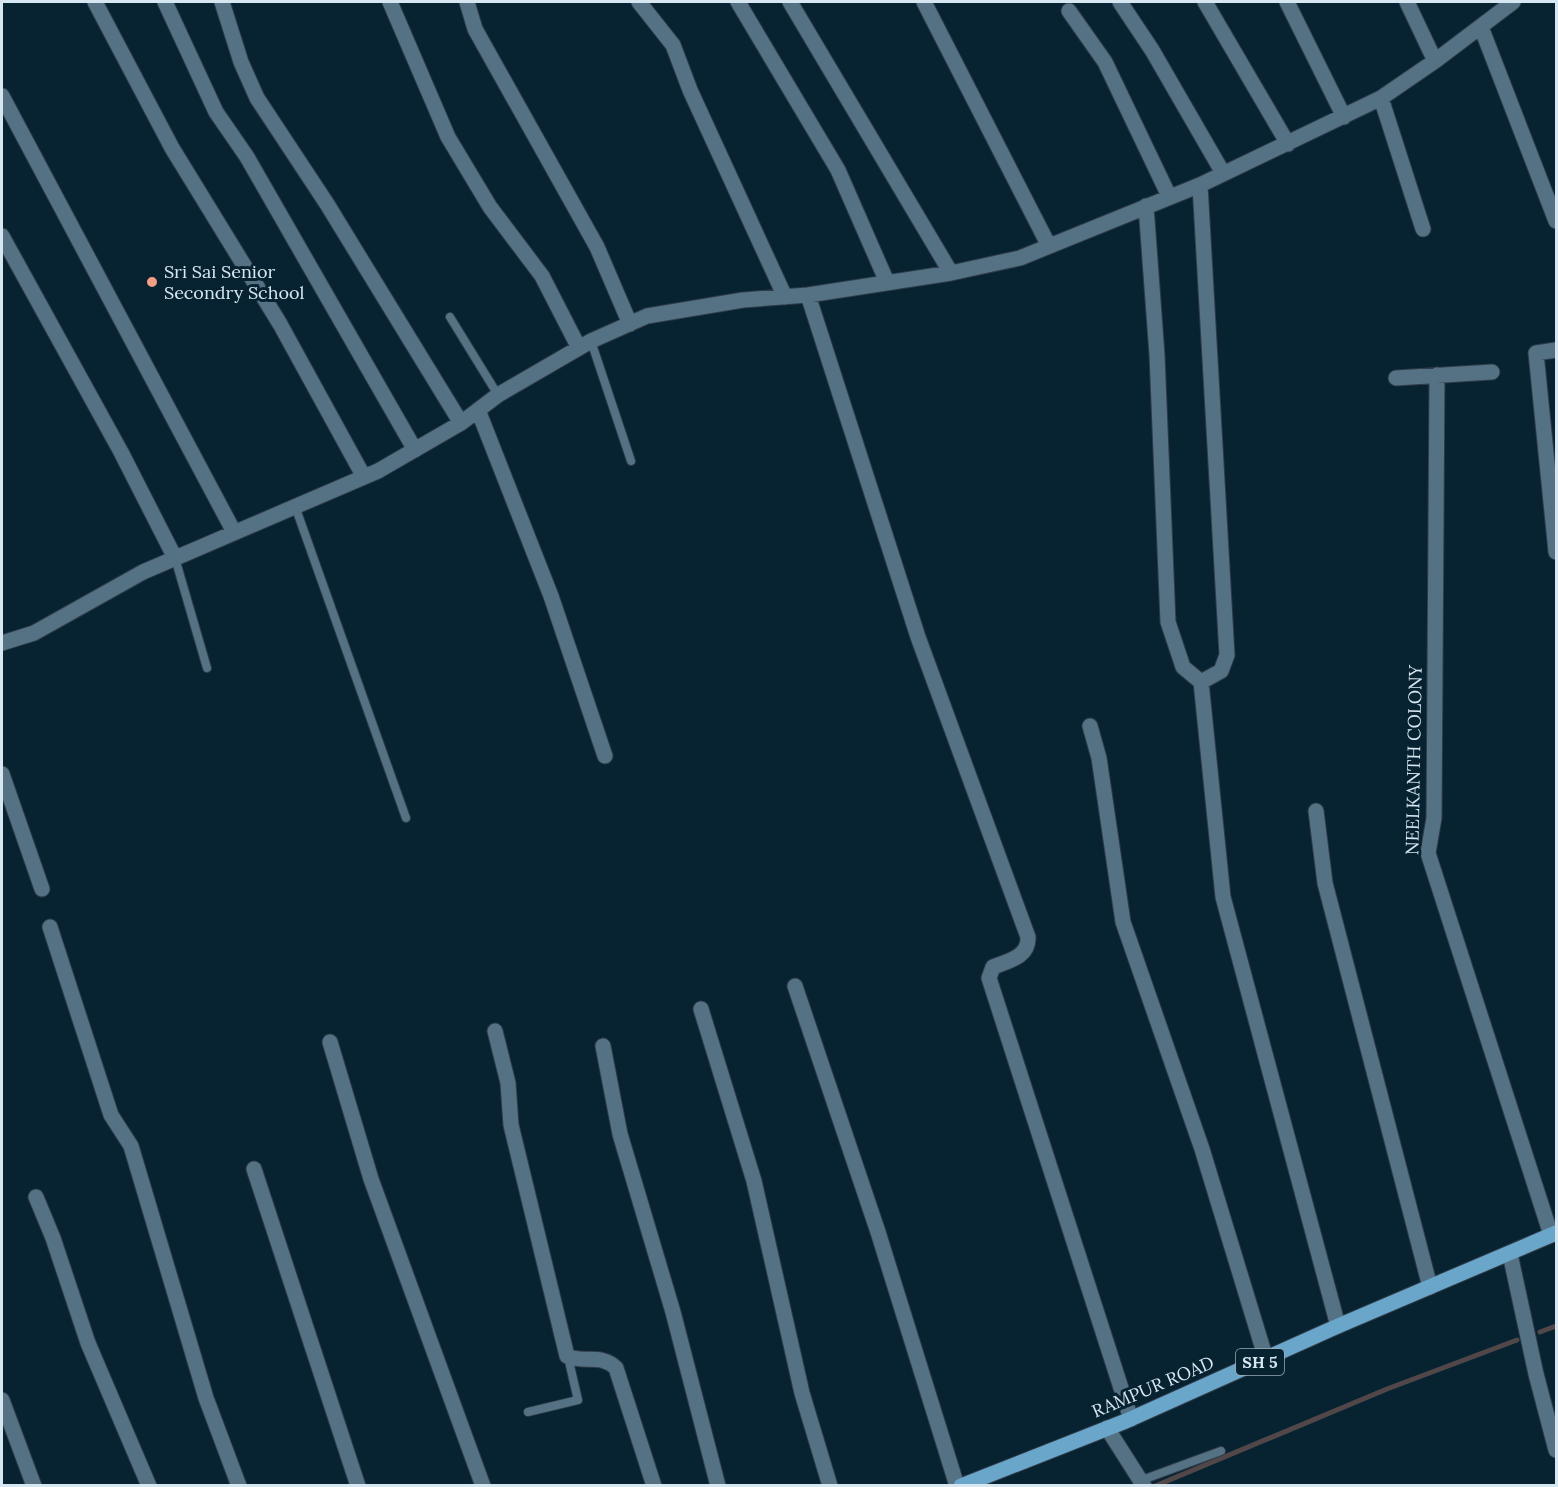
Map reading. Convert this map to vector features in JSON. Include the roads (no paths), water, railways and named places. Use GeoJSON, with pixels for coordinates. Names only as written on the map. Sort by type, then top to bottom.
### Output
{"type":"FeatureCollection","features":[{"type":"Feature","properties":{"kind":"main road","name":"RAMPUR ROAD"},"geometry":{"type":"LineString","coordinates":[[959,1485],[1131,1419],[1338,1326],[1554,1234]]}},
{"type":"Feature","properties":{"kind":"street"},"geometry":{"type":"LineString","coordinates":[[95,2],[166,138],[280,324],[364,477]]}},
{"type":"Feature","properties":{"kind":"street"},"geometry":{"type":"LineString","coordinates":[[165,2],[216,112],[247,157],[415,450]]}},
{"type":"Feature","properties":{"kind":"street"},"geometry":{"type":"LineString","coordinates":[[222,2],[241,62],[257,98],[327,204],[461,423]]}},
{"type":"Feature","properties":{"kind":"street"},"geometry":{"type":"LineString","coordinates":[[390,2],[448,137],[490,207],[542,276],[585,344]]}},
{"type":"Feature","properties":{"kind":"street"},"geometry":{"type":"LineString","coordinates":[[467,2],[475,29],[597,247],[630,324]]}},
{"type":"Feature","properties":{"kind":"street"},"geometry":{"type":"LineString","coordinates":[[639,2],[674,45],[690,90],[785,297]]}},
{"type":"Feature","properties":{"kind":"street"},"geometry":{"type":"LineString","coordinates":[[738,2],[838,170],[887,282]]}},
{"type":"Feature","properties":{"kind":"street"},"geometry":{"type":"LineString","coordinates":[[790,2],[951,273]]}},
{"type":"Feature","properties":{"kind":"street"},"geometry":{"type":"LineString","coordinates":[[924,2],[1049,246]]}},
{"type":"Feature","properties":{"kind":"street"},"geometry":{"type":"LineString","coordinates":[[1120,2],[1152,50],[1223,173]]}},
{"type":"Feature","properties":{"kind":"street"},"geometry":{"type":"LineString","coordinates":[[1205,2],[1288,144]]}},
{"type":"Feature","properties":{"kind":"street"},"geometry":{"type":"LineString","coordinates":[[1287,2],[1344,117]]}},
{"type":"Feature","properties":{"kind":"street"},"geometry":{"type":"LineString","coordinates":[[1407,2],[1435,62]]}},
{"type":"Feature","properties":{"kind":"street"},"geometry":{"type":"LineString","coordinates":[[2,643],[34,633],[143,572],[364,477],[461,423],[498,395],[585,344],[647,316],[743,300],[808,295],[951,273],[1020,258],[1200,185],[1381,98],[1435,62],[1508,3]]}},
{"type":"Feature","properties":{"kind":"street"},"geometry":{"type":"LineString","coordinates":[[1069,11],[1105,62],[1169,196]]}},
{"type":"Feature","properties":{"kind":"street"},"geometry":{"type":"LineString","coordinates":[[1481,27],[1557,221]]}},
{"type":"Feature","properties":{"kind":"street"},"geometry":{"type":"LineString","coordinates":[[2,96],[234,532]]}},
{"type":"Feature","properties":{"kind":"street"},"geometry":{"type":"LineString","coordinates":[[1381,98],[1423,229]]}},
{"type":"Feature","properties":{"kind":"street"},"geometry":{"type":"LineString","coordinates":[[1200,185],[1227,655],[1221,671],[1201,682]]}},
{"type":"Feature","properties":{"kind":"street"},"geometry":{"type":"LineString","coordinates":[[1146,207],[1157,355],[1168,622],[1183,667],[1201,682],[1223,897],[1338,1326]]}},
{"type":"Feature","properties":{"kind":"street"},"geometry":{"type":"LineString","coordinates":[[2,236],[121,452],[175,558]]}},
{"type":"Feature","properties":{"kind":"street"},"geometry":{"type":"LineString","coordinates":[[808,295],[918,637],[1028,938],[1028,946],[1023,954],[993,968],[989,978],[1131,1419]]}},
{"type":"Feature","properties":{"kind":"street"},"geometry":{"type":"LineString","coordinates":[[1557,350],[1536,353],[1552,460],[1557,552]]}},
{"type":"Feature","properties":{"kind":"street"},"geometry":{"type":"LineString","coordinates":[[1396,378],[1492,372]]}},
{"type":"Feature","properties":{"kind":"street","name":"NEELKANTH COLONY"},"geometry":{"type":"LineString","coordinates":[[1437,375],[1434,818],[1428,853],[1554,1234]]}},
{"type":"Feature","properties":{"kind":"street"},"geometry":{"type":"LineString","coordinates":[[478,410],[551,596],[605,756]]}},
{"type":"Feature","properties":{"kind":"street"},"geometry":{"type":"LineString","coordinates":[[1090,726],[1099,759],[1124,922],[1202,1149],[1266,1359]]}},
{"type":"Feature","properties":{"kind":"street"},"geometry":{"type":"LineString","coordinates":[[2,774],[42,889]]}},
{"type":"Feature","properties":{"kind":"street"},"geometry":{"type":"LineString","coordinates":[[1316,811],[1325,883],[1430,1287]]}},
{"type":"Feature","properties":{"kind":"street"},"geometry":{"type":"LineString","coordinates":[[50,927],[111,1115],[131,1146],[206,1398],[239,1485]]}},
{"type":"Feature","properties":{"kind":"street"},"geometry":{"type":"LineString","coordinates":[[795,986],[878,1232],[959,1485]]}},
{"type":"Feature","properties":{"kind":"street"},"geometry":{"type":"LineString","coordinates":[[701,1009],[754,1181],[802,1393],[830,1485]]}},
{"type":"Feature","properties":{"kind":"street"},"geometry":{"type":"LineString","coordinates":[[495,1031],[508,1083],[511,1125],[567,1356],[574,1359],[603,1359],[616,1368],[654,1485]]}},
{"type":"Feature","properties":{"kind":"street"},"geometry":{"type":"LineString","coordinates":[[330,1042],[371,1179],[483,1485]]}},
{"type":"Feature","properties":{"kind":"street"},"geometry":{"type":"LineString","coordinates":[[603,1046],[620,1134],[658,1260],[718,1485]]}},
{"type":"Feature","properties":{"kind":"street"},"geometry":{"type":"LineString","coordinates":[[254,1169],[358,1485]]}},
{"type":"Feature","properties":{"kind":"street"},"geometry":{"type":"LineString","coordinates":[[36,1197],[53,1238],[88,1343],[149,1485]]}},
{"type":"Feature","properties":{"kind":"street"},"geometry":{"type":"LineString","coordinates":[[1510,1254],[1536,1374],[1557,1450]]}},
{"type":"Feature","properties":{"kind":"street"},"geometry":{"type":"LineString","coordinates":[[2,1400],[34,1485]]}},
{"type":"Feature","properties":{"kind":"street"},"geometry":{"type":"LineString","coordinates":[[1107,1428],[1143,1483]]}},
{"type":"Feature","properties":{"kind":"lane"},"geometry":{"type":"LineString","coordinates":[[450,317],[498,395]]}},
{"type":"Feature","properties":{"kind":"lane"},"geometry":{"type":"LineString","coordinates":[[585,344],[631,461]]}},
{"type":"Feature","properties":{"kind":"lane"},"geometry":{"type":"LineString","coordinates":[[295,506],[406,818]]}},
{"type":"Feature","properties":{"kind":"lane"},"geometry":{"type":"LineString","coordinates":[[175,558],[207,668]]}},
{"type":"Feature","properties":{"kind":"lane"},"geometry":{"type":"LineString","coordinates":[[528,1412],[578,1400],[579,1395],[567,1356]]}},
{"type":"Feature","properties":{"kind":"lane"},"geometry":{"type":"LineString","coordinates":[[1143,1483],[1221,1451]]}},
{"type":"Feature","properties":{"kind":"waterway"},"geometry":{"type":"LineString","coordinates":[[1540,1332],[1556,1326]]}},
{"type":"Feature","properties":{"kind":"waterway"},"geometry":{"type":"LineString","coordinates":[[1155,1486],[1387,1389],[1517,1340]]}},
{"type":"Feature","properties":{"kind":"place","name":"Sri Sai Senior Secondry School"},"geometry":{"type":"Point","coordinates":[152,282]}}]}
